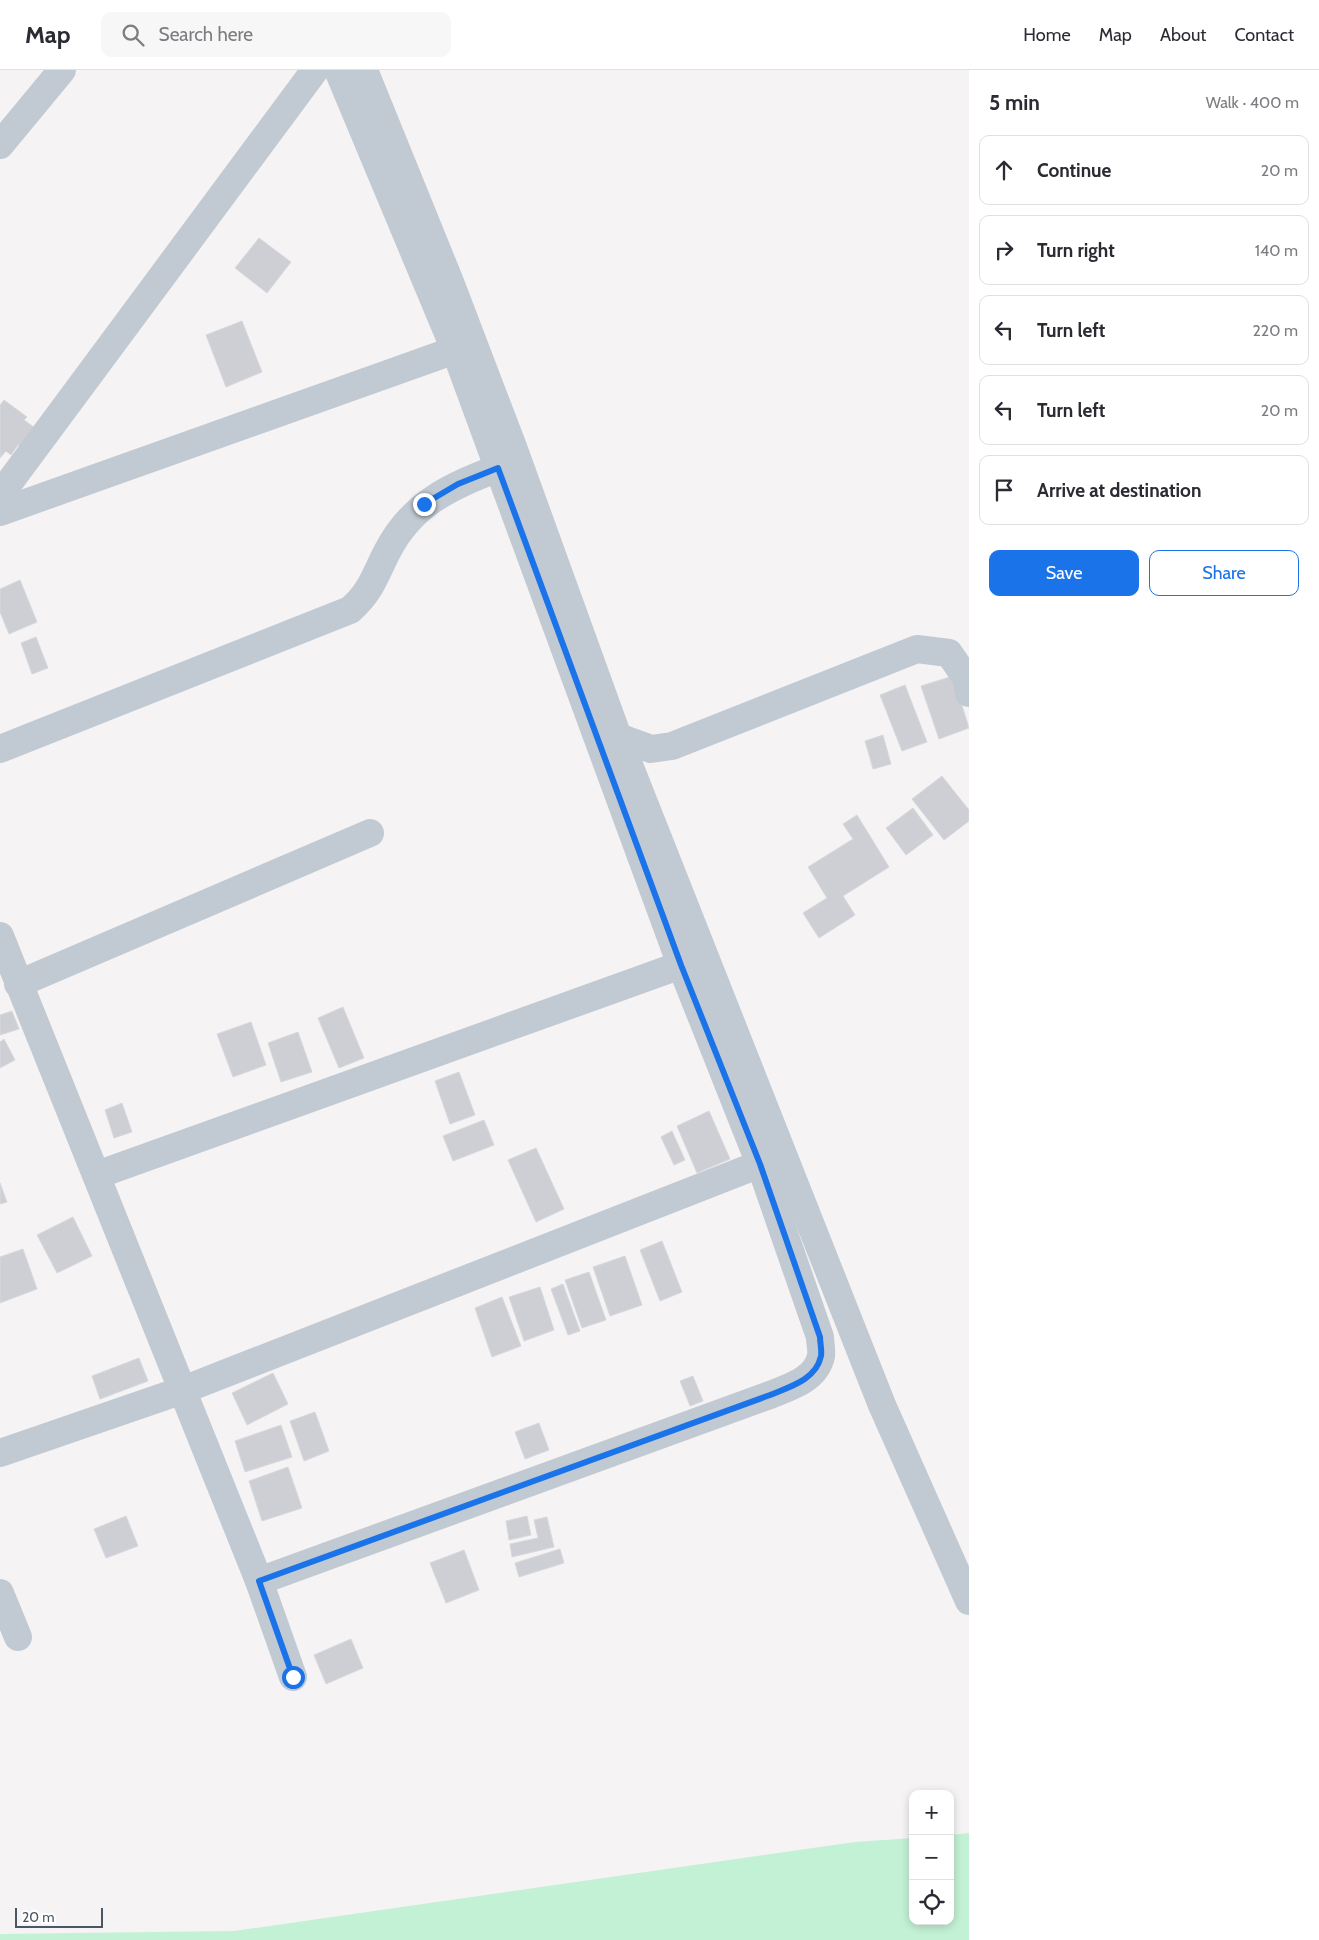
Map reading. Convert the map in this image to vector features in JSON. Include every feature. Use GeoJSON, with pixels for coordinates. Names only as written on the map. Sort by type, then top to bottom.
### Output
{"type":"FeatureCollection","features":[{"type":"Feature","properties":{"kind":"street"},"geometry":{"type":"LineString","coordinates":[[0,145],[62,70]]}},
{"type":"Feature","properties":{"kind":"street"},"geometry":{"type":"LineString","coordinates":[[0,496],[314,70]]}},
{"type":"Feature","properties":{"kind":"street"},"geometry":{"type":"LineString","coordinates":[[259,1581],[799,1384],[812,1373],[821,1357],[820,1337],[760,1164],[681,965],[456,350],[338,70]]}},
{"type":"Feature","properties":{"kind":"street"},"geometry":{"type":"LineString","coordinates":[[364,70],[454,291],[618,737],[882,1405],[967,1591]]}},
{"type":"Feature","properties":{"kind":"street"},"geometry":{"type":"LineString","coordinates":[[0,512],[456,350]]}},
{"type":"Feature","properties":{"kind":"street"},"geometry":{"type":"LineString","coordinates":[[0,749],[350,610],[372,585],[387,552],[403,525],[424,504],[458,484],[498,468]]}},
{"type":"Feature","properties":{"kind":"street"},"geometry":{"type":"LineString","coordinates":[[618,737],[651,749],[672,746],[917,649],[949,653],[966,678],[969,693]]}},
{"type":"Feature","properties":{"kind":"street"},"geometry":{"type":"LineString","coordinates":[[18,984],[370,833]]}},
{"type":"Feature","properties":{"kind":"street"},"geometry":{"type":"LineString","coordinates":[[0,936],[259,1581],[293,1677]]}},
{"type":"Feature","properties":{"kind":"street"},"geometry":{"type":"LineString","coordinates":[[97,1175],[681,965]]}},
{"type":"Feature","properties":{"kind":"street"},"geometry":{"type":"LineString","coordinates":[[0,1453],[183,1390],[760,1164]]}},
{"type":"Feature","properties":{"kind":"street"},"geometry":{"type":"LineString","coordinates":[[0,1593],[18,1637]]}},
{"type":"Feature","properties":{"kind":"green space"},"geometry":{"type":"Polygon","coordinates":[[[969,1833],[969,1940],[0,1940],[0,1934],[234,1931],[855,1842],[909,1838],[909,1925],[954,1925],[954,1835],[969,1833]]]}},
{"type":"Feature","properties":{"kind":"building"},"geometry":{"type":"Polygon","coordinates":[[[259,238],[291,262],[267,293],[235,268],[259,238]]]}},
{"type":"Feature","properties":{"kind":"building"},"geometry":{"type":"Polygon","coordinates":[[[242,321],[262,372],[226,387],[206,335],[242,321]]]}},
{"type":"Feature","properties":{"kind":"building"},"geometry":{"type":"Polygon","coordinates":[[[4,400],[27,417],[24,420],[42,433],[28,452],[18,445],[11,455],[6,451],[0,458],[0,405],[4,400]]]}},
{"type":"Feature","properties":{"kind":"building"},"geometry":{"type":"Polygon","coordinates":[[[20,580],[37,622],[9,634],[0,612],[0,589],[20,580]]]}},
{"type":"Feature","properties":{"kind":"building"},"geometry":{"type":"Polygon","coordinates":[[[36,637],[48,668],[32,674],[21,643],[36,637]]]}},
{"type":"Feature","properties":{"kind":"building"},"geometry":{"type":"Polygon","coordinates":[[[953,676],[969,728],[939,739],[921,686],[953,676]]]}},
{"type":"Feature","properties":{"kind":"building"},"geometry":{"type":"Polygon","coordinates":[[[905,685],[927,742],[902,751],[880,695],[905,685]]]}},
{"type":"Feature","properties":{"kind":"building"},"geometry":{"type":"Polygon","coordinates":[[[883,735],[891,764],[873,769],[865,741],[883,735]]]}},
{"type":"Feature","properties":{"kind":"building"},"geometry":{"type":"Polygon","coordinates":[[[942,776],[969,810],[969,821],[944,840],[912,799],[942,776]]]}},
{"type":"Feature","properties":{"kind":"building"},"geometry":{"type":"Polygon","coordinates":[[[913,808],[933,835],[906,855],[886,828],[913,808]]]}},
{"type":"Feature","properties":{"kind":"building"},"geometry":{"type":"Polygon","coordinates":[[[857,815],[889,867],[843,896],[855,915],[819,938],[803,913],[827,898],[808,867],[853,839],[843,824],[857,815]]]}},
{"type":"Feature","properties":{"kind":"building"},"geometry":{"type":"Polygon","coordinates":[[[343,1007],[364,1058],[339,1068],[318,1018],[343,1007]]]}},
{"type":"Feature","properties":{"kind":"building"},"geometry":{"type":"Polygon","coordinates":[[[12,1011],[19,1029],[0,1035],[0,1015],[12,1011]]]}},
{"type":"Feature","properties":{"kind":"building"},"geometry":{"type":"Polygon","coordinates":[[[251,1022],[266,1065],[233,1077],[217,1034],[251,1022]]]}},
{"type":"Feature","properties":{"kind":"building"},"geometry":{"type":"Polygon","coordinates":[[[298,1032],[312,1072],[281,1082],[268,1043],[298,1032]]]}},
{"type":"Feature","properties":{"kind":"building"},"geometry":{"type":"Polygon","coordinates":[[[4,1039],[15,1060],[0,1068],[0,1042],[4,1039]]]}},
{"type":"Feature","properties":{"kind":"building"},"geometry":{"type":"Polygon","coordinates":[[[459,1072],[475,1115],[450,1124],[435,1081],[459,1072]]]}},
{"type":"Feature","properties":{"kind":"building"},"geometry":{"type":"Polygon","coordinates":[[[122,1103],[132,1132],[114,1138],[105,1110],[122,1103]]]}},
{"type":"Feature","properties":{"kind":"building"},"geometry":{"type":"Polygon","coordinates":[[[709,1111],[730,1159],[697,1173],[677,1126],[709,1111]]]}},
{"type":"Feature","properties":{"kind":"building"},"geometry":{"type":"Polygon","coordinates":[[[484,1120],[494,1145],[453,1161],[443,1136],[484,1120]]]}},
{"type":"Feature","properties":{"kind":"building"},"geometry":{"type":"Polygon","coordinates":[[[672,1131],[685,1160],[674,1165],[661,1137],[672,1131]]]}},
{"type":"Feature","properties":{"kind":"building"},"geometry":{"type":"Polygon","coordinates":[[[536,1148],[564,1209],[536,1222],[508,1160],[536,1148]]]}},
{"type":"Feature","properties":{"kind":"building"},"geometry":{"type":"Polygon","coordinates":[[[0,1183],[7,1202],[0,1204],[0,1183]]]}},
{"type":"Feature","properties":{"kind":"building"},"geometry":{"type":"Polygon","coordinates":[[[73,1217],[92,1256],[57,1273],[37,1235],[73,1217]]]}},
{"type":"Feature","properties":{"kind":"building"},"geometry":{"type":"Polygon","coordinates":[[[662,1241],[682,1292],[660,1301],[640,1250],[662,1241]]]}},
{"type":"Feature","properties":{"kind":"building"},"geometry":{"type":"Polygon","coordinates":[[[23,1249],[37,1289],[0,1303],[0,1257],[23,1249]]]}},
{"type":"Feature","properties":{"kind":"building"},"geometry":{"type":"Polygon","coordinates":[[[625,1256],[642,1305],[610,1316],[593,1267],[625,1256]]]}},
{"type":"Feature","properties":{"kind":"building"},"geometry":{"type":"Polygon","coordinates":[[[589,1272],[606,1320],[582,1328],[565,1280],[589,1272]]]}},
{"type":"Feature","properties":{"kind":"building"},"geometry":{"type":"Polygon","coordinates":[[[563,1284],[580,1331],[568,1335],[551,1289],[563,1284]]]}},
{"type":"Feature","properties":{"kind":"building"},"geometry":{"type":"Polygon","coordinates":[[[540,1287],[554,1330],[524,1341],[509,1297],[540,1287]]]}},
{"type":"Feature","properties":{"kind":"building"},"geometry":{"type":"Polygon","coordinates":[[[502,1297],[521,1346],[492,1357],[475,1308],[502,1297]]]}},
{"type":"Feature","properties":{"kind":"building"},"geometry":{"type":"Polygon","coordinates":[[[139,1358],[148,1381],[100,1399],[92,1376],[139,1358]]]}},
{"type":"Feature","properties":{"kind":"building"},"geometry":{"type":"Polygon","coordinates":[[[273,1373],[288,1404],[247,1425],[232,1393],[273,1373]]]}},
{"type":"Feature","properties":{"kind":"building"},"geometry":{"type":"Polygon","coordinates":[[[693,1376],[703,1401],[690,1406],[680,1381],[693,1376]]]}},
{"type":"Feature","properties":{"kind":"building"},"geometry":{"type":"Polygon","coordinates":[[[315,1412],[329,1451],[304,1461],[290,1421],[315,1412]]]}},
{"type":"Feature","properties":{"kind":"building"},"geometry":{"type":"Polygon","coordinates":[[[539,1423],[549,1450],[525,1459],[515,1432],[539,1423]]]}},
{"type":"Feature","properties":{"kind":"building"},"geometry":{"type":"Polygon","coordinates":[[[281,1425],[292,1457],[245,1472],[235,1441],[281,1425]]]}},
{"type":"Feature","properties":{"kind":"building"},"geometry":{"type":"Polygon","coordinates":[[[288,1467],[302,1508],[262,1521],[249,1481],[288,1467]]]}},
{"type":"Feature","properties":{"kind":"building"},"geometry":{"type":"Polygon","coordinates":[[[126,1516],[138,1546],[106,1558],[94,1529],[126,1516]]]}},
{"type":"Feature","properties":{"kind":"building"},"geometry":{"type":"Polygon","coordinates":[[[527,1516],[531,1535],[509,1540],[506,1521],[527,1516]]]}},
{"type":"Feature","properties":{"kind":"building"},"geometry":{"type":"Polygon","coordinates":[[[547,1517],[554,1547],[512,1557],[510,1544],[538,1538],[534,1520],[547,1517]]]}},
{"type":"Feature","properties":{"kind":"building"},"geometry":{"type":"Polygon","coordinates":[[[560,1549],[564,1563],[519,1577],[515,1563],[560,1549]]]}},
{"type":"Feature","properties":{"kind":"building"},"geometry":{"type":"Polygon","coordinates":[[[464,1550],[479,1590],[446,1603],[430,1563],[464,1550]]]}},
{"type":"Feature","properties":{"kind":"building"},"geometry":{"type":"Polygon","coordinates":[[[351,1639],[363,1668],[326,1684],[314,1655],[351,1639]]]}},
{"type":"Feature","properties":{"kind":"route"},"geometry":{"type":"LineString","coordinates":[[293,1677],[259,1581],[799,1384],[812,1373],[821,1357],[820,1337],[760,1164],[681,965],[498,468],[458,484],[424,504]]}}]}
